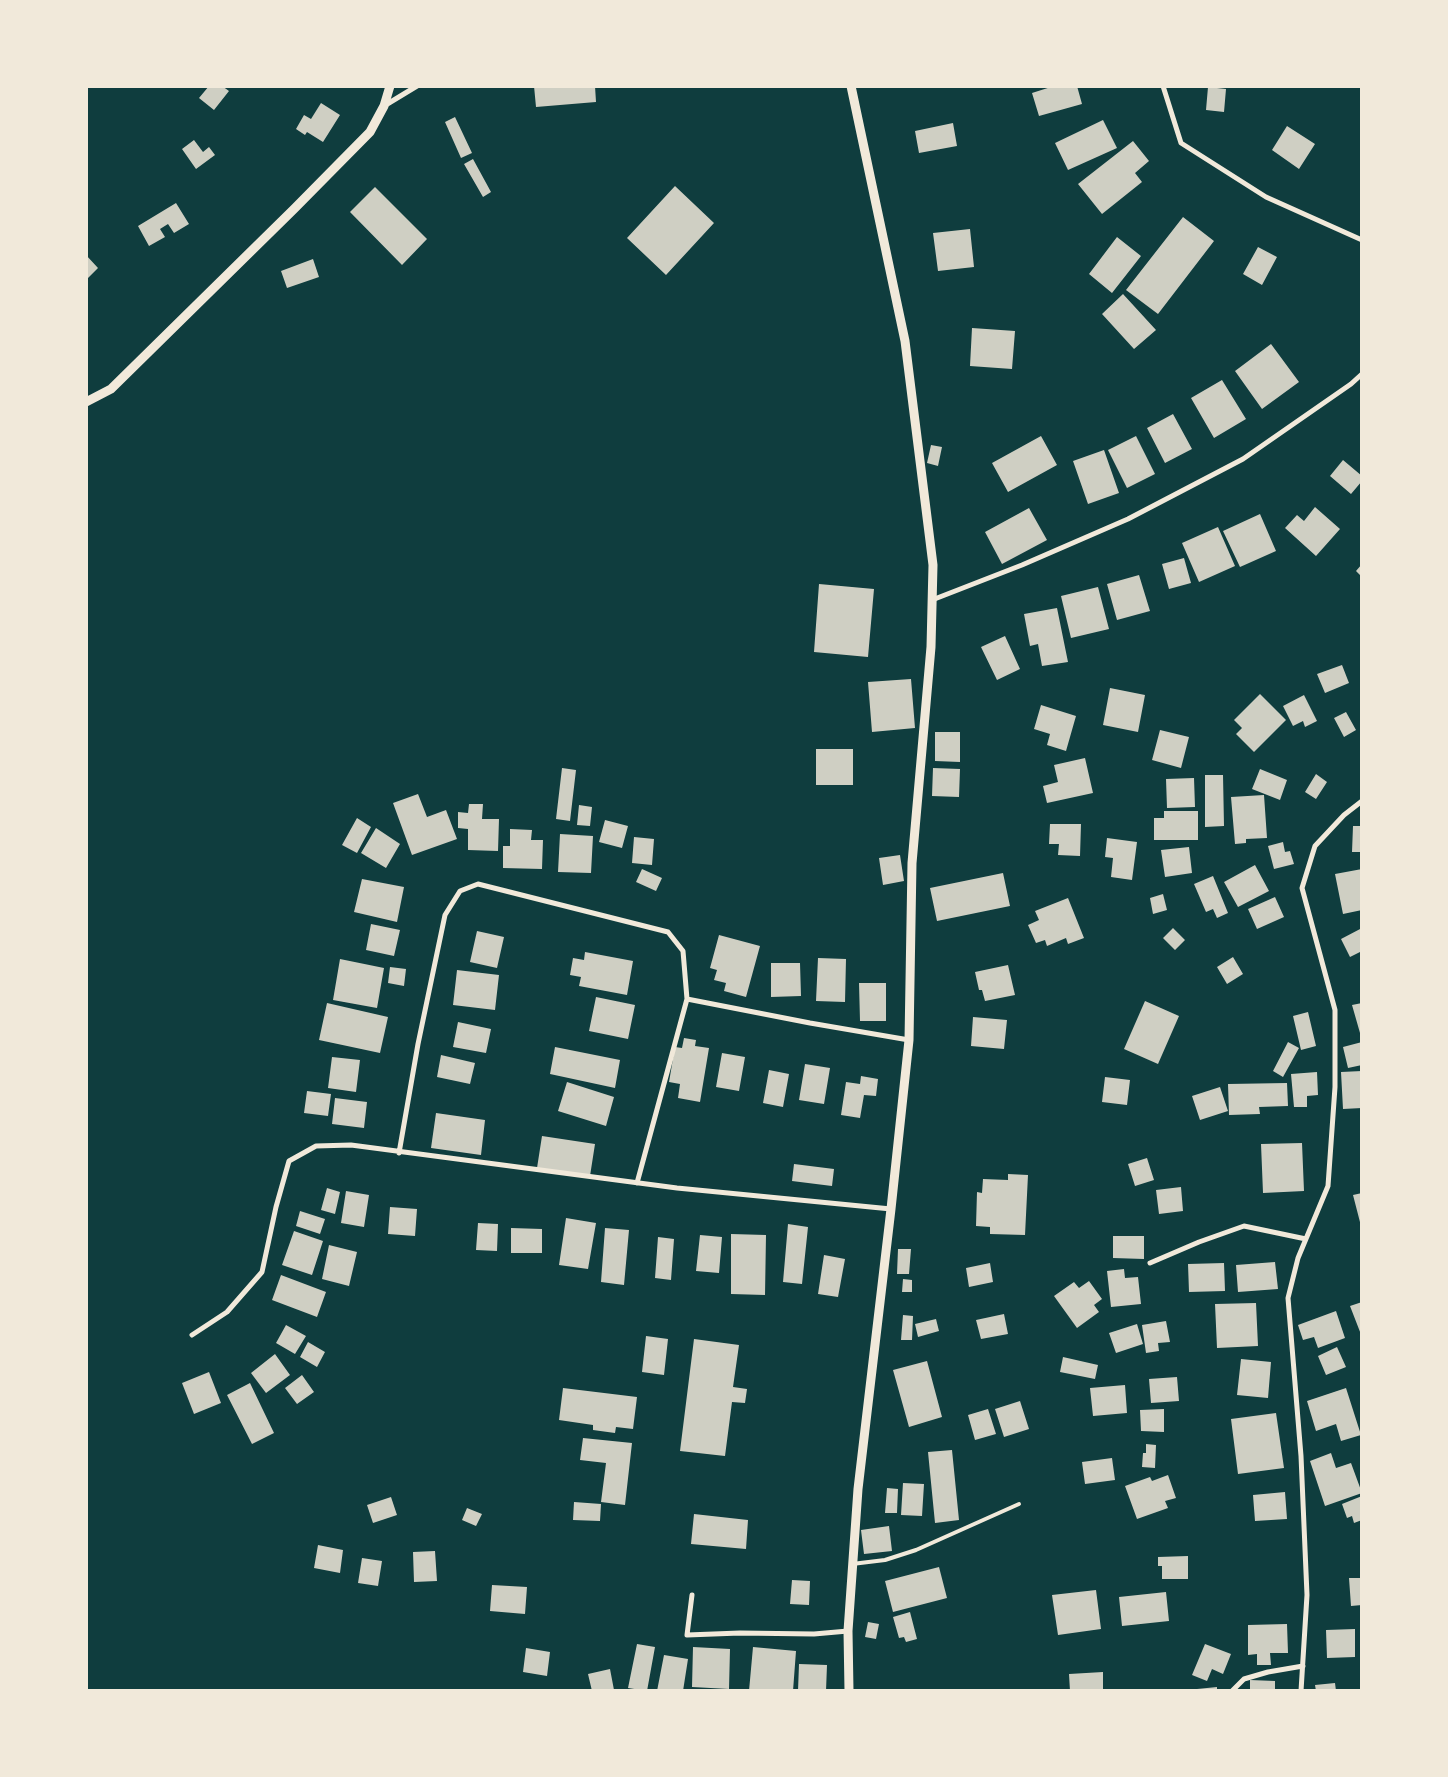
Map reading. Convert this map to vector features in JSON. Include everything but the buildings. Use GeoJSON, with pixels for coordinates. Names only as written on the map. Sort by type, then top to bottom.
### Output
{"type":"FeatureCollection","features":[{"type":"Feature","properties":{"kind":"street"},"geometry":{"type":"LineString","coordinates":[[86,402],[111,389],[370,132],[384,106],[390,86]]}},
{"type":"Feature","properties":{"kind":"street"},"geometry":{"type":"LineString","coordinates":[[384,106],[417,86]]}},
{"type":"Feature","properties":{"kind":"street"},"geometry":{"type":"LineString","coordinates":[[849,1691],[848,1631],[858,1489],[909,1040],[912,863],[931,647],[933,566],[905,341],[851,86]]}},
{"type":"Feature","properties":{"kind":"street"},"geometry":{"type":"LineString","coordinates":[[1163,86],[1182,143],[1266,197],[1362,240]]}},
{"type":"Feature","properties":{"kind":"street"},"geometry":{"type":"LineString","coordinates":[[932,600],[1022,565],[1137,515],[1242,459],[1351,384],[1362,374]]}},
{"type":"Feature","properties":{"kind":"street"},"geometry":{"type":"LineString","coordinates":[[1301,1691],[1307,1595],[1301,1456],[1288,1298],[1298,1258],[1328,1186],[1335,1087],[1335,1010],[1302,888],[1315,846],[1344,815],[1362,801]]}},
{"type":"Feature","properties":{"kind":"street"},"geometry":{"type":"LineString","coordinates":[[399,1153],[418,1044],[446,915],[460,891],[478,884],[668,932],[683,951],[686,999],[637,1183]]}},
{"type":"Feature","properties":{"kind":"street"},"geometry":{"type":"LineString","coordinates":[[686,999],[909,1040]]}},
{"type":"Feature","properties":{"kind":"street"},"geometry":{"type":"LineString","coordinates":[[192,1335],[227,1312],[262,1272],[276,1207],[289,1161],[316,1146],[351,1145],[399,1153],[637,1183],[891,1209]]}},
{"type":"Feature","properties":{"kind":"street"},"geometry":{"type":"LineString","coordinates":[[1150,1264],[1199,1242],[1244,1226],[1306,1239]]}},
{"type":"Feature","properties":{"kind":"street"},"geometry":{"type":"LineString","coordinates":[[692,1595],[686,1634],[814,1634],[848,1631]]}},
{"type":"Feature","properties":{"kind":"street"},"geometry":{"type":"LineString","coordinates":[[1232,1691],[1244,1679],[1268,1672],[1303,1666]]}},
{"type":"Feature","properties":{"kind":"lane"},"geometry":{"type":"LineString","coordinates":[[852,1564],[885,1560],[916,1550],[1019,1504]]}}]}
